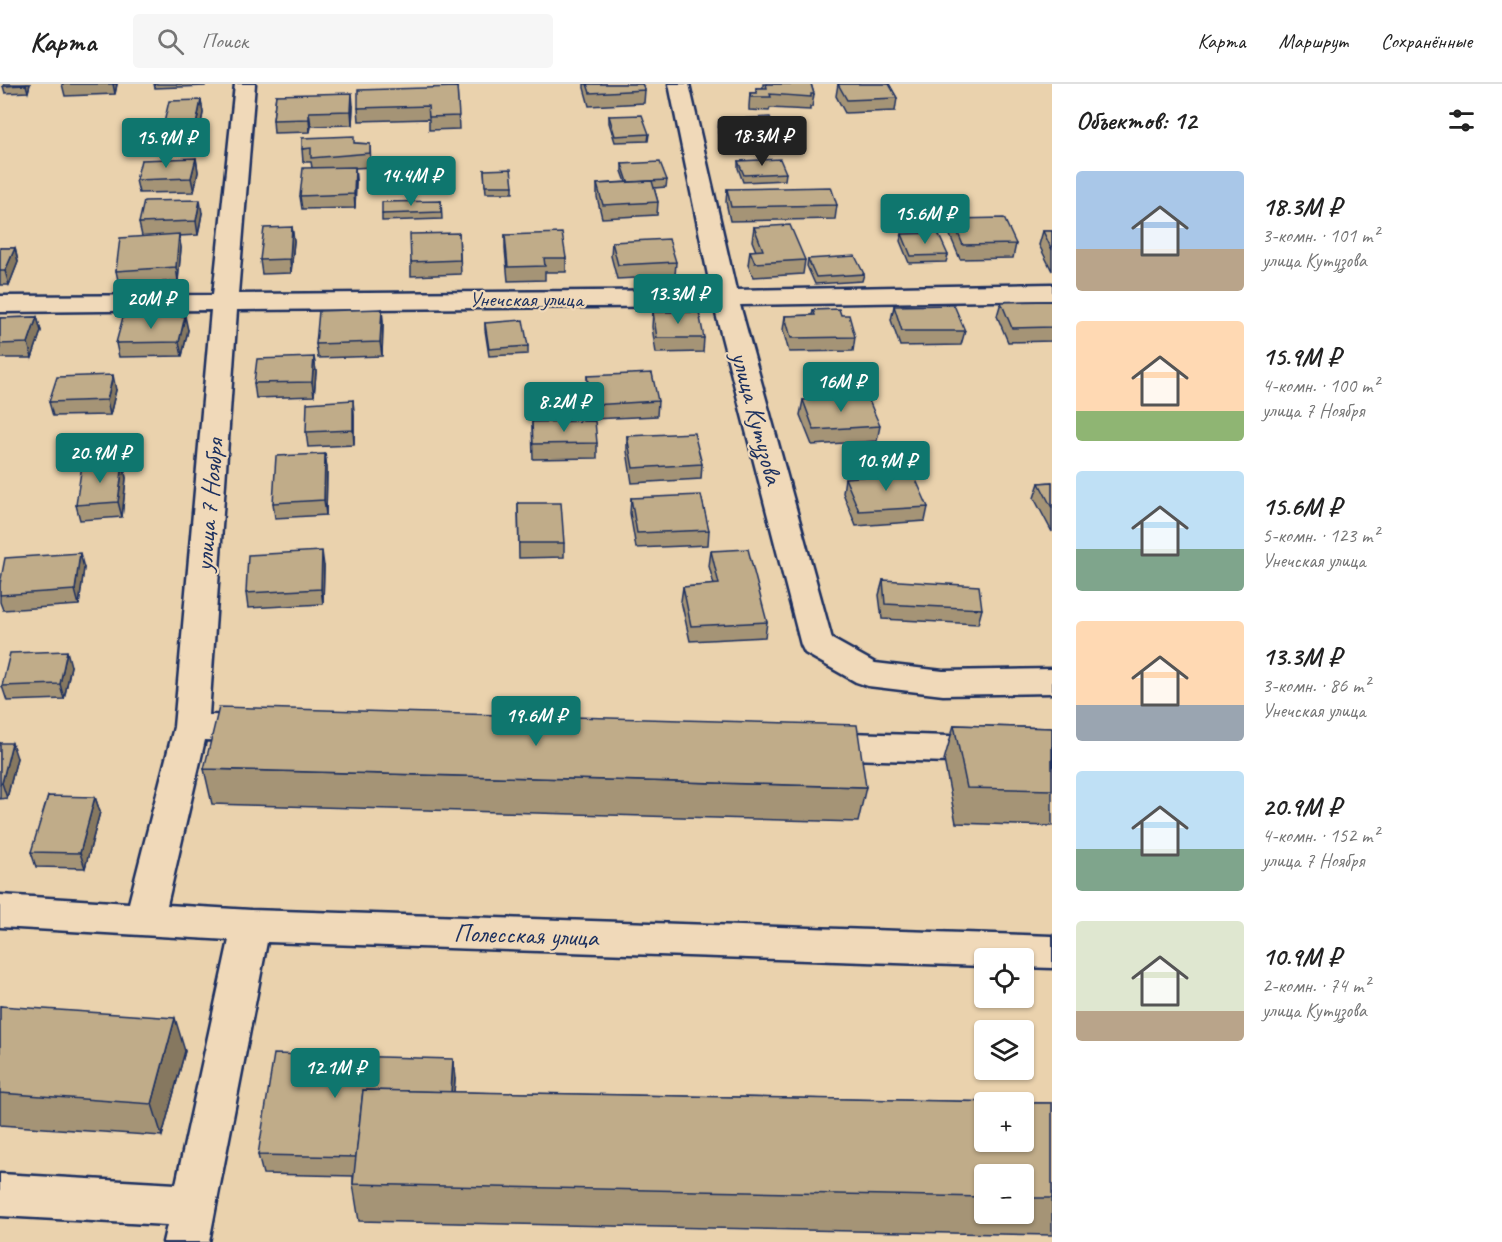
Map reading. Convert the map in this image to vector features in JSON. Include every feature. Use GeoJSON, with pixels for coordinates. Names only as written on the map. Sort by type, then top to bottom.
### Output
{"type":"FeatureCollection","features":[{"type":"Feature","properties":{"kind":"street","name":"улица 7 Ноября"},"geometry":{"type":"LineString","coordinates":[[144,921],[191,727],[245,84]]}},
{"type":"Feature","properties":{"kind":"street","name":"улица Кутузова"},"geometry":{"type":"LineString","coordinates":[[679,84],[725,298],[817,645],[868,674],[943,683],[1052,681]]}},
{"type":"Feature","properties":{"kind":"street","name":"Унечская улица"},"geometry":{"type":"LineString","coordinates":[[0,304],[725,298],[1052,292]]}},
{"type":"Feature","properties":{"kind":"street"},"geometry":{"type":"LineString","coordinates":[[191,727],[285,730]]}},
{"type":"Feature","properties":{"kind":"street"},"geometry":{"type":"LineString","coordinates":[[781,744],[1052,752]]}},
{"type":"Feature","properties":{"kind":"street","name":"Полесская улица"},"geometry":{"type":"LineString","coordinates":[[0,911],[251,926],[1052,952]]}},
{"type":"Feature","properties":{"kind":"street"},"geometry":{"type":"LineString","coordinates":[[0,1195],[190,1224],[251,926]]}},
{"type":"Feature","properties":{"kind":"building"},"geometry":{"type":"Polygon","coordinates":[[[4,84],[27,84],[3,86],[4,84]]]}},
{"type":"Feature","properties":{"kind":"building"},"geometry":{"type":"Polygon","coordinates":[[[587,84],[642,84],[645,90],[590,93],[587,84]]]}},
{"type":"Feature","properties":{"kind":"building"},"geometry":{"type":"Polygon","coordinates":[[[766,84],[811,84],[814,94],[811,94],[811,97],[770,94],[771,97],[751,97],[750,93],[757,93],[756,88],[767,88],[766,84]]]}},
{"type":"Feature","properties":{"kind":"building"},"geometry":{"type":"Polygon","coordinates":[[[838,84],[889,84],[897,98],[847,100],[838,84]]]}},
{"type":"Feature","properties":{"kind":"building"},"geometry":{"type":"Polygon","coordinates":[[[457,87],[459,116],[429,117],[428,106],[358,108],[358,90],[457,87]]]}},
{"type":"Feature","properties":{"kind":"building"},"geometry":{"type":"Polygon","coordinates":[[[352,93],[351,111],[309,112],[309,119],[273,120],[276,95],[352,93]]]}},
{"type":"Feature","properties":{"kind":"building"},"geometry":{"type":"Polygon","coordinates":[[[201,100],[194,135],[161,136],[169,101],[201,100]]]}},
{"type":"Feature","properties":{"kind":"building"},"geometry":{"type":"Polygon","coordinates":[[[642,115],[649,134],[615,136],[609,116],[642,115]]]}},
{"type":"Feature","properties":{"kind":"building"},"geometry":{"type":"Polygon","coordinates":[[[770,117],[779,136],[727,138],[719,120],[770,117]]]}},
{"type":"Feature","properties":{"kind":"building"},"geometry":{"type":"Polygon","coordinates":[[[354,136],[354,143],[370,144],[370,153],[311,158],[311,148],[302,149],[302,138],[354,136]]]}},
{"type":"Feature","properties":{"kind":"building"},"geometry":{"type":"Polygon","coordinates":[[[196,158],[191,178],[136,180],[141,160],[196,158]]]}},
{"type":"Feature","properties":{"kind":"building"},"geometry":{"type":"Polygon","coordinates":[[[780,159],[786,173],[744,175],[738,161],[780,159]]]}},
{"type":"Feature","properties":{"kind":"building"},"geometry":{"type":"Polygon","coordinates":[[[660,162],[667,180],[628,182],[622,164],[660,162]]]}},
{"type":"Feature","properties":{"kind":"building"},"geometry":{"type":"Polygon","coordinates":[[[355,167],[354,194],[300,196],[303,168],[355,167]]]}},
{"type":"Feature","properties":{"kind":"building"},"geometry":{"type":"Polygon","coordinates":[[[511,169],[513,186],[485,186],[484,170],[511,169]]]}},
{"type":"Feature","properties":{"kind":"building"},"geometry":{"type":"Polygon","coordinates":[[[652,181],[658,202],[603,205],[597,184],[652,181]]]}},
{"type":"Feature","properties":{"kind":"building"},"geometry":{"type":"Polygon","coordinates":[[[831,187],[837,205],[731,207],[727,189],[831,187]]]}},
{"type":"Feature","properties":{"kind":"building"},"geometry":{"type":"Polygon","coordinates":[[[200,200],[196,221],[139,223],[144,201],[200,200]]]}},
{"type":"Feature","properties":{"kind":"building"},"geometry":{"type":"Polygon","coordinates":[[[441,201],[441,212],[382,214],[382,202],[441,201]]]}},
{"type":"Feature","properties":{"kind":"building"},"geometry":{"type":"Polygon","coordinates":[[[1004,218],[1016,244],[963,245],[952,219],[1004,218]]]}},
{"type":"Feature","properties":{"kind":"building"},"geometry":{"type":"Polygon","coordinates":[[[790,225],[805,260],[755,263],[750,251],[763,250],[754,227],[790,225]]]}},
{"type":"Feature","properties":{"kind":"building"},"geometry":{"type":"Polygon","coordinates":[[[292,227],[290,259],[260,260],[264,228],[292,227]]]}},
{"type":"Feature","properties":{"kind":"building"},"geometry":{"type":"Polygon","coordinates":[[[1043,231],[1052,231],[1052,250],[1043,231]]]}},
{"type":"Feature","properties":{"kind":"building"},"geometry":{"type":"Polygon","coordinates":[[[459,233],[460,260],[411,262],[410,234],[459,233]]]}},
{"type":"Feature","properties":{"kind":"building"},"geometry":{"type":"Polygon","coordinates":[[[562,233],[566,258],[544,258],[545,266],[508,267],[505,235],[562,233]]]}},
{"type":"Feature","properties":{"kind":"building"},"geometry":{"type":"Polygon","coordinates":[[[938,233],[948,255],[911,256],[902,234],[938,233]]]}},
{"type":"Feature","properties":{"kind":"building"},"geometry":{"type":"Polygon","coordinates":[[[179,234],[176,267],[116,271],[120,238],[179,234]]]}},
{"type":"Feature","properties":{"kind":"building"},"geometry":{"type":"Polygon","coordinates":[[[669,239],[676,262],[618,265],[612,242],[669,239]]]}},
{"type":"Feature","properties":{"kind":"building"},"geometry":{"type":"Polygon","coordinates":[[[0,248],[15,248],[5,271],[0,271],[0,248]]]}},
{"type":"Feature","properties":{"kind":"building"},"geometry":{"type":"Polygon","coordinates":[[[855,256],[864,274],[816,277],[808,259],[855,256]]]}},
{"type":"Feature","properties":{"kind":"building"},"geometry":{"type":"Polygon","coordinates":[[[1052,301],[1052,327],[1012,328],[1001,302],[1052,301]]]}},
{"type":"Feature","properties":{"kind":"building"},"geometry":{"type":"Polygon","coordinates":[[[954,305],[965,331],[902,331],[894,306],[954,305]]]}},
{"type":"Feature","properties":{"kind":"building"},"geometry":{"type":"Polygon","coordinates":[[[382,309],[380,342],[316,344],[319,311],[382,309]]]}},
{"type":"Feature","properties":{"kind":"building"},"geometry":{"type":"Polygon","coordinates":[[[839,309],[841,315],[849,315],[855,337],[791,338],[785,316],[815,315],[813,310],[839,309]]]}},
{"type":"Feature","properties":{"kind":"building"},"geometry":{"type":"Polygon","coordinates":[[[653,312],[699,312],[704,338],[657,338],[653,312]]]}},
{"type":"Feature","properties":{"kind":"building"},"geometry":{"type":"Polygon","coordinates":[[[185,316],[179,342],[116,343],[123,317],[185,316]]]}},
{"type":"Feature","properties":{"kind":"building"},"geometry":{"type":"Polygon","coordinates":[[[37,317],[28,343],[0,344],[0,318],[37,317]]]}},
{"type":"Feature","properties":{"kind":"building"},"geometry":{"type":"Polygon","coordinates":[[[523,320],[528,346],[489,349],[485,323],[523,320]]]}},
{"type":"Feature","properties":{"kind":"building"},"geometry":{"type":"Polygon","coordinates":[[[314,357],[312,382],[254,383],[257,359],[314,357]]]}},
{"type":"Feature","properties":{"kind":"building"},"geometry":{"type":"Polygon","coordinates":[[[652,373],[658,401],[592,405],[587,376],[652,373]]]}},
{"type":"Feature","properties":{"kind":"building"},"geometry":{"type":"Polygon","coordinates":[[[113,375],[107,400],[49,402],[57,377],[113,375]]]}},
{"type":"Feature","properties":{"kind":"building"},"geometry":{"type":"Polygon","coordinates":[[[867,396],[880,426],[814,430],[803,400],[867,396]]]}},
{"type":"Feature","properties":{"kind":"building"},"geometry":{"type":"Polygon","coordinates":[[[353,400],[353,430],[306,432],[307,403],[353,400]]]}},
{"type":"Feature","properties":{"kind":"building"},"geometry":{"type":"Polygon","coordinates":[[[595,421],[597,443],[533,444],[532,422],[595,421]]]}},
{"type":"Feature","properties":{"kind":"building"},"geometry":{"type":"Polygon","coordinates":[[[694,433],[702,464],[633,468],[627,436],[694,433]]]}},
{"type":"Feature","properties":{"kind":"building"},"geometry":{"type":"Polygon","coordinates":[[[325,454],[324,500],[273,503],[276,456],[325,454]]]}},
{"type":"Feature","properties":{"kind":"building"},"geometry":{"type":"Polygon","coordinates":[[[123,463],[118,502],[76,505],[82,465],[123,463]]]}},
{"type":"Feature","properties":{"kind":"building"},"geometry":{"type":"Polygon","coordinates":[[[913,473],[928,507],[859,511],[845,478],[913,473]]]}},
{"type":"Feature","properties":{"kind":"building"},"geometry":{"type":"Polygon","coordinates":[[[1052,482],[1052,508],[1039,483],[1052,482]]]}},
{"type":"Feature","properties":{"kind":"building"},"geometry":{"type":"Polygon","coordinates":[[[701,495],[709,530],[637,533],[631,498],[701,495]]]}},
{"type":"Feature","properties":{"kind":"building"},"geometry":{"type":"Polygon","coordinates":[[[518,503],[561,503],[564,543],[519,543],[518,503]]]}},
{"type":"Feature","properties":{"kind":"building"},"geometry":{"type":"Polygon","coordinates":[[[748,549],[767,622],[691,626],[683,587],[719,584],[711,551],[748,549]]]}},
{"type":"Feature","properties":{"kind":"building"},"geometry":{"type":"Polygon","coordinates":[[[322,551],[321,589],[246,593],[248,555],[322,551]]]}},
{"type":"Feature","properties":{"kind":"building"},"geometry":{"type":"Polygon","coordinates":[[[80,553],[75,590],[0,595],[5,558],[80,553]]]}},
{"type":"Feature","properties":{"kind":"building"},"geometry":{"type":"Polygon","coordinates":[[[883,580],[979,586],[982,609],[885,604],[883,580]]]}},
{"type":"Feature","properties":{"kind":"building"},"geometry":{"type":"Polygon","coordinates":[[[67,651],[60,684],[2,686],[10,653],[67,651]]]}},
{"type":"Feature","properties":{"kind":"building"},"geometry":{"type":"Polygon","coordinates":[[[219,707],[857,725],[866,787],[204,769],[219,707]]]}},
{"type":"Feature","properties":{"kind":"building"},"geometry":{"type":"Polygon","coordinates":[[[954,725],[1052,728],[1052,790],[967,788],[954,725]]]}},
{"type":"Feature","properties":{"kind":"building"},"geometry":{"type":"Polygon","coordinates":[[[0,743],[12,743],[0,784],[0,743]]]}},
{"type":"Feature","properties":{"kind":"building"},"geometry":{"type":"Polygon","coordinates":[[[48,796],[95,797],[80,853],[31,852],[48,796]]]}},
{"type":"Feature","properties":{"kind":"building"},"geometry":{"type":"Polygon","coordinates":[[[0,1006],[175,1018],[152,1104],[0,1093],[0,1006]]]}},
{"type":"Feature","properties":{"kind":"building"},"geometry":{"type":"Polygon","coordinates":[[[274,1054],[453,1059],[451,1092],[363,1090],[356,1157],[258,1155],[274,1054]]]}},
{"type":"Feature","properties":{"kind":"building"},"geometry":{"type":"Polygon","coordinates":[[[363,1090],[974,1101],[974,1152],[1034,1152],[1034,1103],[1052,1103],[1052,1198],[1034,1198],[1034,1164],[974,1164],[974,1197],[353,1184],[363,1090]]]}}]}
